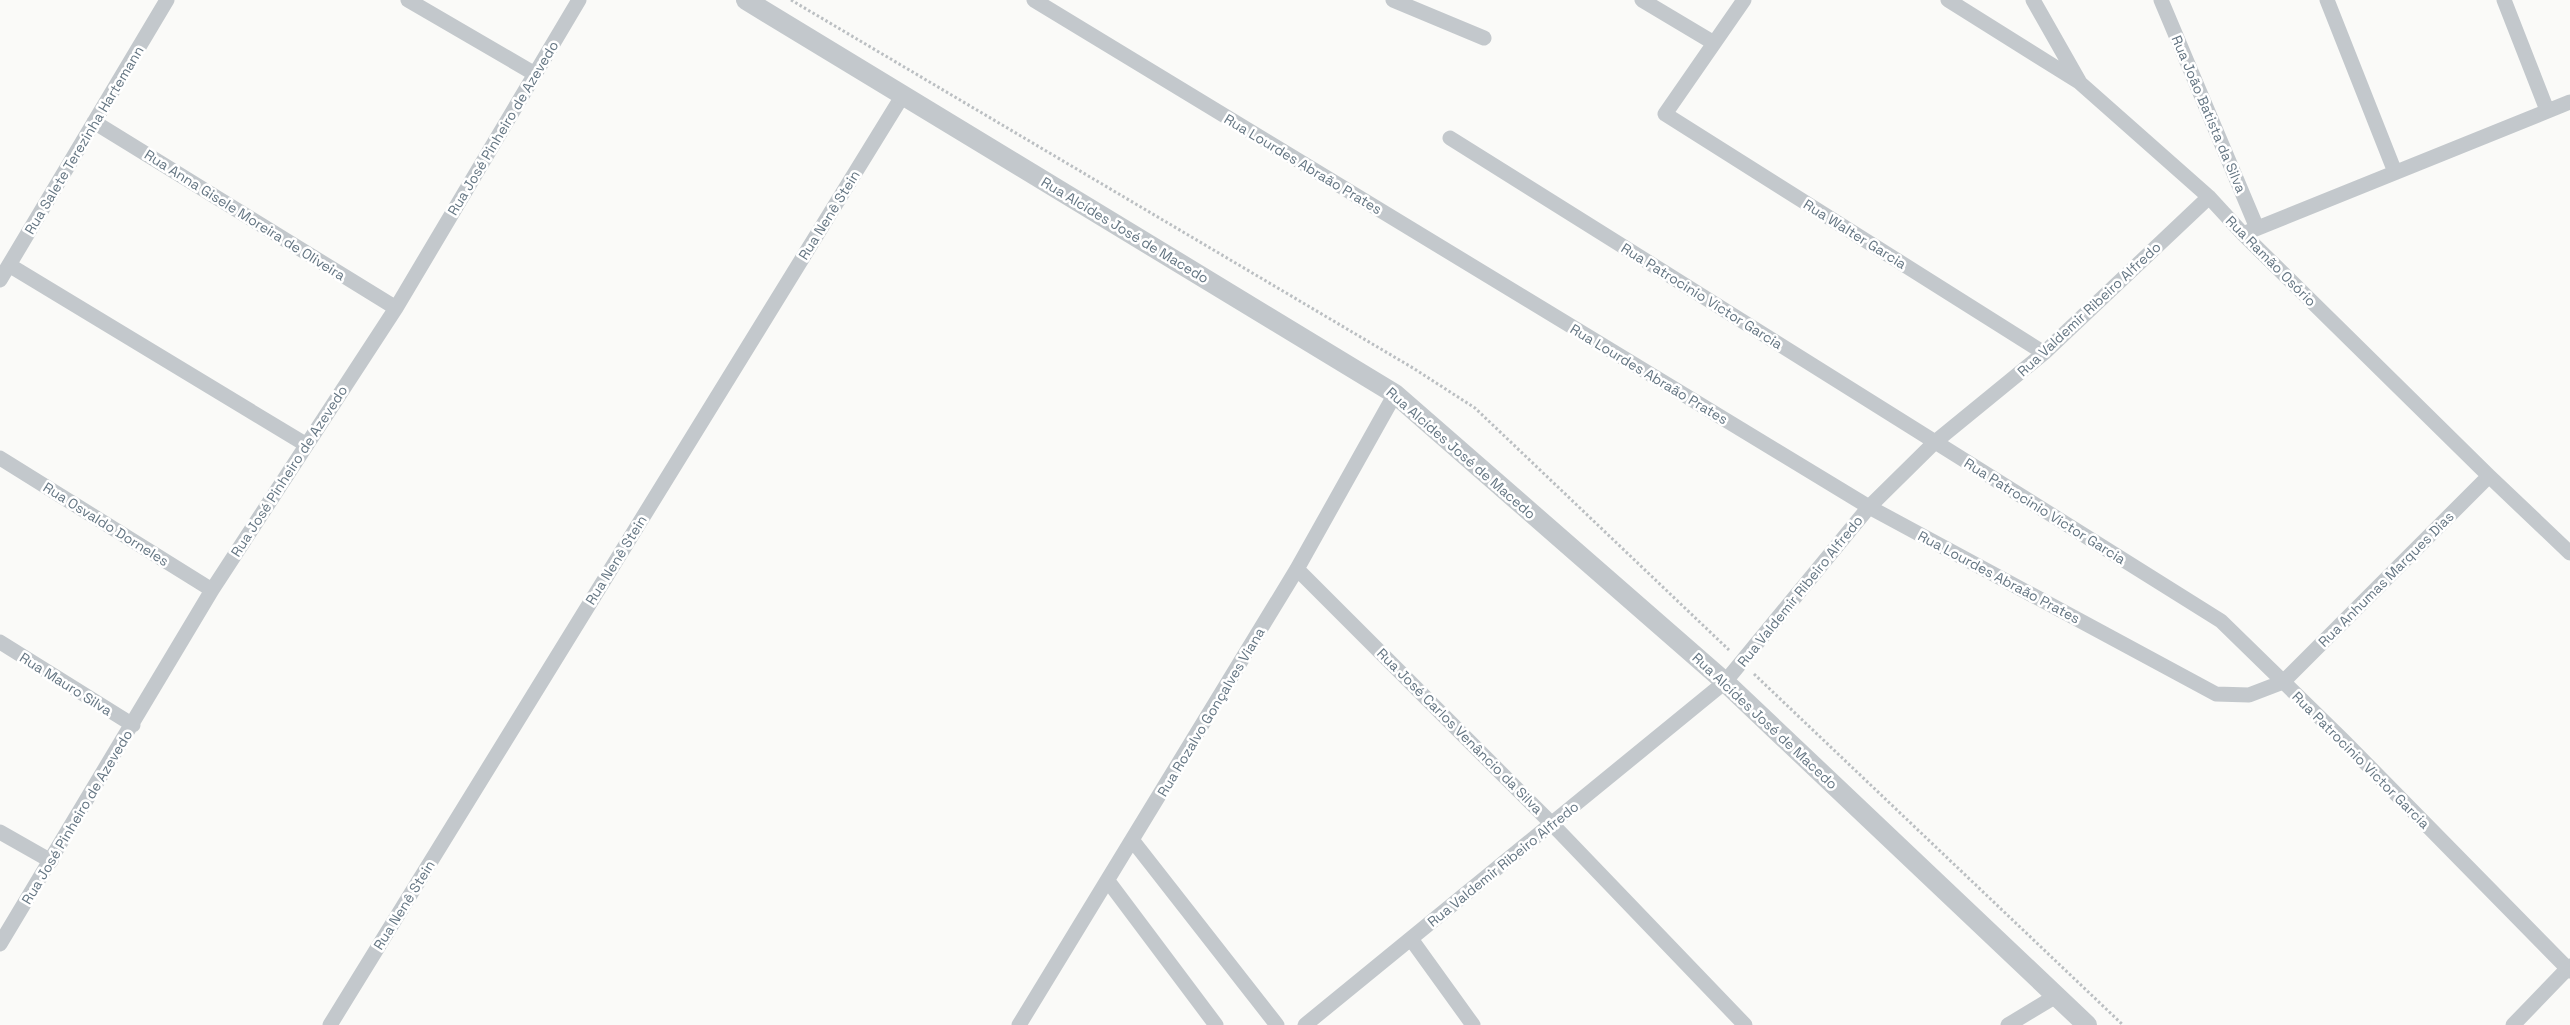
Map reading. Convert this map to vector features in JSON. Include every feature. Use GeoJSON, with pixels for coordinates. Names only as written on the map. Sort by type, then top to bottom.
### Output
{"type":"FeatureCollection","features":[{"type":"Feature","properties":{"kind":"street","name":"Rua Salete Terezinha Hartemann"},"geometry":{"type":"LineString","coordinates":[[0,280],[167,0]]}},
{"type":"Feature","properties":{"kind":"street"},"geometry":{"type":"LineString","coordinates":[[408,0],[535,74]]}},
{"type":"Feature","properties":{"kind":"street","name":"Rua José Pinheiro de Azevedo"},"geometry":{"type":"LineString","coordinates":[[0,944],[133,725],[212,590],[305,444],[396,308],[579,0]]}},
{"type":"Feature","properties":{"kind":"street","name":"Rua Alcídes José de Macedo"},"geometry":{"type":"LineString","coordinates":[[746,0],[1395,394],[1725,682],[2087,1025]]}},
{"type":"Feature","properties":{"kind":"street","name":"Rua Lourdes Abraão Prates"},"geometry":{"type":"LineString","coordinates":[[1034,0],[1869,507],[2216,694],[2249,695],[2283,682]]}},
{"type":"Feature","properties":{"kind":"street"},"geometry":{"type":"LineString","coordinates":[[1393,0],[1484,38]]}},
{"type":"Feature","properties":{"kind":"street"},"geometry":{"type":"LineString","coordinates":[[1642,0],[1714,43],[1744,0]]}},
{"type":"Feature","properties":{"kind":"street","name":"Rua Ramão Osório"},"geometry":{"type":"LineString","coordinates":[[1948,0],[2079,82],[2250,231],[2489,476],[2570,553]]}},
{"type":"Feature","properties":{"kind":"street"},"geometry":{"type":"LineString","coordinates":[[2033,0],[2079,82]]}},
{"type":"Feature","properties":{"kind":"street","name":"Rua João Batista da Silva"},"geometry":{"type":"LineString","coordinates":[[2161,0],[2250,231]]}},
{"type":"Feature","properties":{"kind":"street"},"geometry":{"type":"LineString","coordinates":[[2327,0],[2395,172]]}},
{"type":"Feature","properties":{"kind":"street"},"geometry":{"type":"LineString","coordinates":[[2504,0],[2547,110]]}},
{"type":"Feature","properties":{"kind":"street","name":"Rua Walter Garcia"},"geometry":{"type":"LineString","coordinates":[[1714,43],[1665,114],[2044,353]]}},
{"type":"Feature","properties":{"kind":"street","name":"Rua Nenê Stein"},"geometry":{"type":"LineString","coordinates":[[330,1025],[903,95]]}},
{"type":"Feature","properties":{"kind":"street"},"geometry":{"type":"LineString","coordinates":[[2250,231],[2570,102]]}},
{"type":"Feature","properties":{"kind":"street","name":"Rua Anna Gisele Moreira de Oliveira"},"geometry":{"type":"LineString","coordinates":[[94,122],[396,308]]}},
{"type":"Feature","properties":{"kind":"street","name":"Rua Patrocinio Victor Garcia"},"geometry":{"type":"LineString","coordinates":[[1450,138],[2221,621],[2569,969]]}},
{"type":"Feature","properties":{"kind":"street","name":"Rua Valdemir Ribeiro Alfredo"},"geometry":{"type":"LineString","coordinates":[[1305,1025],[1725,682],[1869,507],[1935,442],[2044,353],[2209,197]]}},
{"type":"Feature","properties":{"kind":"street"},"geometry":{"type":"LineString","coordinates":[[9,265],[305,444]]}},
{"type":"Feature","properties":{"kind":"street","name":"Rua Rozalvo Gonçalves Viana"},"geometry":{"type":"LineString","coordinates":[[1019,1025],[1133,841],[1297,569],[1395,394]]}},
{"type":"Feature","properties":{"kind":"street","name":"Rua Osvaldo Dorneles"},"geometry":{"type":"LineString","coordinates":[[0,458],[212,590]]}},
{"type":"Feature","properties":{"kind":"street","name":"Rua Anhumas Marques Dias"},"geometry":{"type":"LineString","coordinates":[[2283,682],[2489,476]]}},
{"type":"Feature","properties":{"kind":"street","name":"Rua José Carlos Venâncio da Silva"},"geometry":{"type":"LineString","coordinates":[[1297,569],[1552,824],[1745,1025]]}},
{"type":"Feature","properties":{"kind":"street","name":"Rua Mauro Silva"},"geometry":{"type":"LineString","coordinates":[[0,642],[133,725]]}},
{"type":"Feature","properties":{"kind":"street"},"geometry":{"type":"LineString","coordinates":[[0,832],[50,861]]}},
{"type":"Feature","properties":{"kind":"street"},"geometry":{"type":"LineString","coordinates":[[1133,841],[1277,1025]]}},
{"type":"Feature","properties":{"kind":"street"},"geometry":{"type":"LineString","coordinates":[[1108,881],[1216,1025]]}},
{"type":"Feature","properties":{"kind":"street"},"geometry":{"type":"LineString","coordinates":[[1411,939],[1473,1025]]}},
{"type":"Feature","properties":{"kind":"street"},"geometry":{"type":"LineString","coordinates":[[2513,1025],[2569,969]]}},
{"type":"Feature","properties":{"kind":"street"},"geometry":{"type":"LineString","coordinates":[[2008,1025],[2056,996]]}}]}
